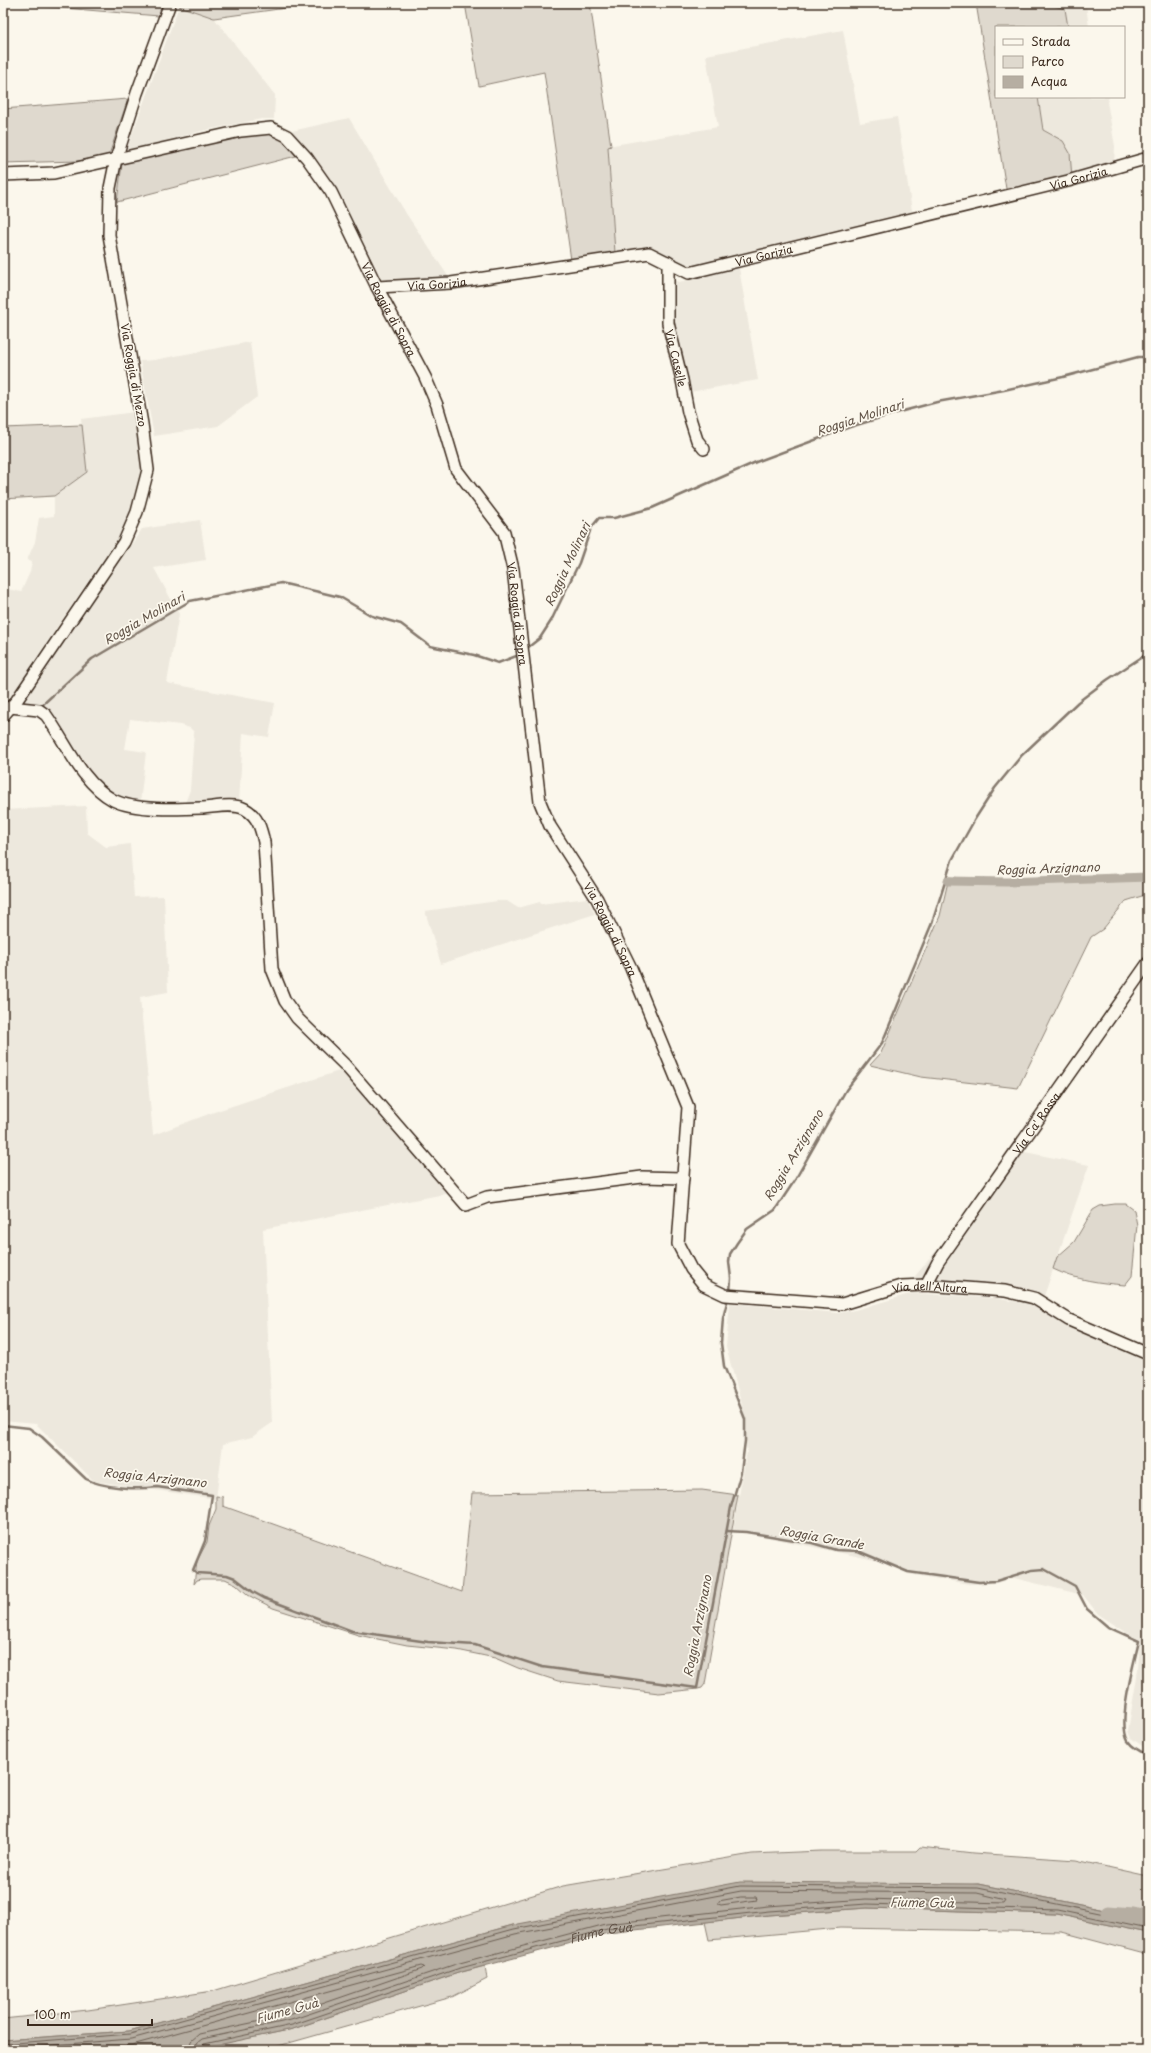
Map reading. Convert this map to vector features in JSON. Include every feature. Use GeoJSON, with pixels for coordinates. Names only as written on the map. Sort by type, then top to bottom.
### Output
{"type":"FeatureCollection","features":[{"type":"Feature","properties":{"kind":"street","name":"Via Roggia di Mezzo"},"geometry":{"type":"LineString","coordinates":[[8,710],[124,542],[138,512],[148,470],[142,418],[109,235],[110,188],[116,159],[137,93],[170,3]]}},
{"type":"Feature","properties":{"kind":"street","name":"Via Roggia di Sopra"},"geometry":{"type":"LineString","coordinates":[[3,175],[54,173],[241,131],[271,128],[287,136],[307,158],[331,192],[377,287],[425,377],[437,405],[456,469],[504,532],[513,569],[540,802],[550,826],[597,899],[631,968],[688,1107],[678,1244],[691,1269],[704,1285]]}},
{"type":"Feature","properties":{"kind":"street","name":"Via Gorizia"},"geometry":{"type":"LineString","coordinates":[[377,287],[451,283],[649,253],[689,273],[1068,181],[1148,158]]}},
{"type":"Feature","properties":{"kind":"street","name":"Via Caselle"},"geometry":{"type":"LineString","coordinates":[[668,262],[668,323],[688,412],[697,440],[704,449]]}},
{"type":"Feature","properties":{"kind":"street"},"geometry":{"type":"LineString","coordinates":[[8,710],[39,710],[46,715],[83,774],[104,794],[115,800],[127,805],[152,807],[200,808],[234,806],[244,808],[252,814],[260,825],[264,842],[272,968],[285,1001],[297,1018],[345,1065],[466,1204],[487,1198],[642,1177],[683,1178]]}},
{"type":"Feature","properties":{"kind":"street","name":"Via Ca' Rossa"},"geometry":{"type":"LineString","coordinates":[[926,1285],[938,1262],[1148,963]]}},
{"type":"Feature","properties":{"kind":"street","name":"Via dell'Altura"},"geometry":{"type":"LineString","coordinates":[[704,1285],[725,1295],[842,1304],[901,1286],[926,1285],[1005,1291],[1034,1298],[1069,1320],[1148,1354]]}},
{"type":"Feature","properties":{"kind":"shaded area"},"geometry":{"type":"Polygon","coordinates":[[[1086,5],[1089,26],[1068,26],[1065,9],[1086,5]]]}},
{"type":"Feature","properties":{"kind":"shaded area"},"geometry":{"type":"Polygon","coordinates":[[[179,6],[214,18],[275,95],[274,119],[261,119],[202,131],[126,151],[179,6]]]}},
{"type":"Feature","properties":{"kind":"shaded area"},"geometry":{"type":"Polygon","coordinates":[[[843,30],[860,123],[897,117],[913,217],[679,269],[659,255],[615,253],[608,146],[718,127],[706,55],[843,30]]]}},
{"type":"Feature","properties":{"kind":"shaded area"},"geometry":{"type":"Polygon","coordinates":[[[1038,98],[1109,98],[1107,102],[1115,146],[1114,165],[1072,178],[1054,135],[1043,130],[1038,98]]]}},
{"type":"Feature","properties":{"kind":"shaded area"},"geometry":{"type":"Polygon","coordinates":[[[349,118],[407,215],[448,276],[384,284],[342,198],[292,131],[349,118]]]}},
{"type":"Feature","properties":{"kind":"shaded area"},"geometry":{"type":"Polygon","coordinates":[[[739,268],[758,380],[690,392],[674,323],[671,279],[679,282],[739,268]]]}},
{"type":"Feature","properties":{"kind":"shaded area"},"geometry":{"type":"Polygon","coordinates":[[[250,342],[257,397],[218,426],[154,436],[140,361],[154,360],[250,342]]]}},
{"type":"Feature","properties":{"kind":"shaded area"},"geometry":{"type":"Polygon","coordinates":[[[135,412],[143,471],[134,514],[32,664],[36,667],[21,689],[15,690],[11,696],[3,693],[3,588],[21,592],[30,572],[32,562],[27,560],[35,542],[39,518],[54,516],[54,496],[87,472],[81,419],[135,412]]]}},
{"type":"Feature","properties":{"kind":"shaded area"},"geometry":{"type":"Polygon","coordinates":[[[200,520],[206,560],[154,568],[179,614],[167,683],[275,703],[269,737],[243,733],[239,803],[185,803],[190,790],[194,732],[190,728],[180,725],[130,719],[125,749],[146,752],[140,803],[115,797],[90,776],[43,706],[24,702],[142,529],[200,520]]]}},
{"type":"Feature","properties":{"kind":"shaded area"},"geometry":{"type":"Polygon","coordinates":[[[86,806],[87,833],[106,847],[130,844],[134,897],[164,896],[168,992],[140,997],[153,1135],[214,1112],[342,1070],[450,1193],[263,1229],[272,1423],[252,1437],[223,1444],[216,1499],[94,1481],[36,1424],[3,1421],[3,810],[86,806]]]}},
{"type":"Feature","properties":{"kind":"shaded area"},"geometry":{"type":"Polygon","coordinates":[[[587,898],[595,914],[441,964],[425,911],[498,901],[507,901],[518,908],[540,902],[541,904],[587,898]]]}},
{"type":"Feature","properties":{"kind":"shaded area"},"geometry":{"type":"Polygon","coordinates":[[[1020,1151],[1089,1165],[1043,1299],[1077,1318],[1111,1334],[1137,1343],[1148,1339],[1148,1750],[1131,1738],[1128,1731],[1138,1670],[1140,1639],[1132,1636],[1098,1614],[1083,1595],[1014,1578],[996,1583],[969,1584],[909,1574],[879,1561],[733,1530],[747,1451],[743,1409],[726,1347],[730,1303],[838,1313],[855,1310],[913,1293],[994,1298],[1018,1302],[1042,1299],[911,1281],[1020,1151]]]}},
{"type":"Feature","properties":{"kind":"green space"},"geometry":{"type":"Polygon","coordinates":[[[3,3],[164,3],[159,16],[3,3]]]}},
{"type":"Feature","properties":{"kind":"green space"},"geometry":{"type":"Polygon","coordinates":[[[180,3],[322,3],[214,18],[179,6],[180,3]]]}},
{"type":"Feature","properties":{"kind":"green space"},"geometry":{"type":"Polygon","coordinates":[[[465,3],[590,3],[611,146],[608,147],[615,253],[571,260],[544,72],[479,86],[465,3]]]}},
{"type":"Feature","properties":{"kind":"green space"},"geometry":{"type":"Polygon","coordinates":[[[976,3],[1054,3],[1055,6],[1065,9],[1068,26],[995,26],[995,98],[1038,98],[1043,130],[1063,141],[1070,153],[1072,178],[1007,195],[976,3]]]}},
{"type":"Feature","properties":{"kind":"green space"},"geometry":{"type":"Polygon","coordinates":[[[128,99],[109,155],[79,161],[3,163],[3,109],[128,99]]]}},
{"type":"Feature","properties":{"kind":"green space"},"geometry":{"type":"Polygon","coordinates":[[[262,132],[274,135],[282,140],[296,156],[117,202],[122,164],[205,142],[262,132]]]}},
{"type":"Feature","properties":{"kind":"green space"},"geometry":{"type":"Polygon","coordinates":[[[82,425],[87,472],[54,496],[3,499],[3,428],[82,425]]]}},
{"type":"Feature","properties":{"kind":"green space"},"geometry":{"type":"Polygon","coordinates":[[[1148,875],[1148,894],[1126,901],[1103,929],[1091,937],[1018,1088],[921,1077],[870,1065],[881,1053],[940,916],[949,877],[1021,881],[1148,875]]]}},
{"type":"Feature","properties":{"kind":"green space"},"geometry":{"type":"Polygon","coordinates":[[[1126,1204],[1134,1210],[1137,1225],[1132,1276],[1125,1285],[1070,1276],[1053,1269],[1057,1257],[1074,1242],[1093,1210],[1100,1206],[1126,1204]]]}},
{"type":"Feature","properties":{"kind":"green space"},"geometry":{"type":"Polygon","coordinates":[[[702,1490],[738,1495],[705,1684],[702,1688],[698,1689],[659,1693],[558,1681],[518,1668],[495,1658],[457,1650],[407,1645],[358,1635],[273,1608],[248,1595],[236,1584],[225,1579],[202,1579],[197,1580],[194,1584],[197,1561],[207,1542],[209,1526],[216,1509],[216,1496],[223,1497],[223,1506],[462,1592],[472,1493],[702,1490]]]}},
{"type":"Feature","properties":{"kind":"green space"},"geometry":{"type":"Polygon","coordinates":[[[920,1847],[973,1853],[1076,1860],[1148,1876],[1148,1919],[978,1884],[513,1925],[129,2031],[3,2040],[3,2019],[88,2010],[213,1991],[563,1886],[752,1854],[821,1851],[916,1851],[920,1847]]]}},
{"type":"Feature","properties":{"kind":"green space"},"geometry":{"type":"Polygon","coordinates":[[[867,1908],[1056,1914],[1148,1933],[1148,1955],[1062,1932],[840,1928],[709,1940],[705,1922],[769,1915],[867,1908]]]}},
{"type":"Feature","properties":{"kind":"green space"},"geometry":{"type":"Polygon","coordinates":[[[485,1966],[487,1979],[452,1997],[264,2050],[191,2050],[293,2029],[458,1973],[485,1966]]]}},
{"type":"Feature","properties":{"kind":"water"},"geometry":{"type":"Polygon","coordinates":[[[740,1882],[978,1884],[1148,1919],[1148,1933],[1056,1914],[867,1908],[769,1915],[608,1933],[458,1973],[293,2029],[199,2049],[3,2050],[3,2040],[129,2031],[513,1925],[740,1882]]]}},
{"type":"Feature","properties":{"kind":"waterway","name":"Roggia Molinari"},"geometry":{"type":"LineString","coordinates":[[526,649],[540,638],[551,621],[579,563],[591,528],[599,518],[614,518],[652,508],[756,462],[850,427],[903,411],[937,402],[1004,390],[1063,377],[1138,357],[1148,357]]}},
{"type":"Feature","properties":{"kind":"waterway","name":"Roggia Molinari"},"geometry":{"type":"LineString","coordinates":[[40,707],[92,659],[190,601],[281,583],[340,597],[372,616],[401,624],[430,646],[474,655],[498,663],[519,655]]}},
{"type":"Feature","properties":{"kind":"waterway","name":"Roggia Arzignano"},"geometry":{"type":"LineString","coordinates":[[730,1293],[730,1254],[747,1229],[775,1210],[795,1180],[846,1090],[882,1043],[932,923],[952,860],[975,819],[995,788],[1022,755],[1078,702],[1107,680],[1148,653]]}},
{"type":"Feature","properties":{"kind":"waterway","name":"Roggia Arzignano"},"geometry":{"type":"LineString","coordinates":[[948,881],[1007,882],[1148,877]]}},
{"type":"Feature","properties":{"kind":"waterway","name":"Roggia Arzignano"},"geometry":{"type":"LineString","coordinates":[[3,1425],[29,1428],[42,1437],[86,1479],[93,1482],[121,1488],[157,1487],[212,1495],[205,1541],[193,1570],[197,1573],[227,1575],[235,1578],[253,1592],[264,1598],[352,1631],[428,1642],[475,1645],[542,1667],[697,1688],[731,1507],[741,1472],[745,1441],[745,1419],[724,1366],[721,1343],[723,1318],[728,1298]]}},
{"type":"Feature","properties":{"kind":"waterway","name":"Roggia Grande"},"geometry":{"type":"LineString","coordinates":[[727,1531],[746,1532],[812,1543],[836,1550],[858,1551],[908,1572],[979,1582],[996,1581],[1032,1570],[1044,1569],[1075,1586],[1087,1609],[1108,1627],[1139,1641],[1130,1677],[1124,1720],[1125,1732],[1128,1741],[1137,1749],[1148,1755]]}},
{"type":"Feature","properties":{"kind":"waterway","name":"Fiume Guà"},"geometry":{"type":"LineString","coordinates":[[1108,1913],[1133,1915],[1148,1919]]}}]}
